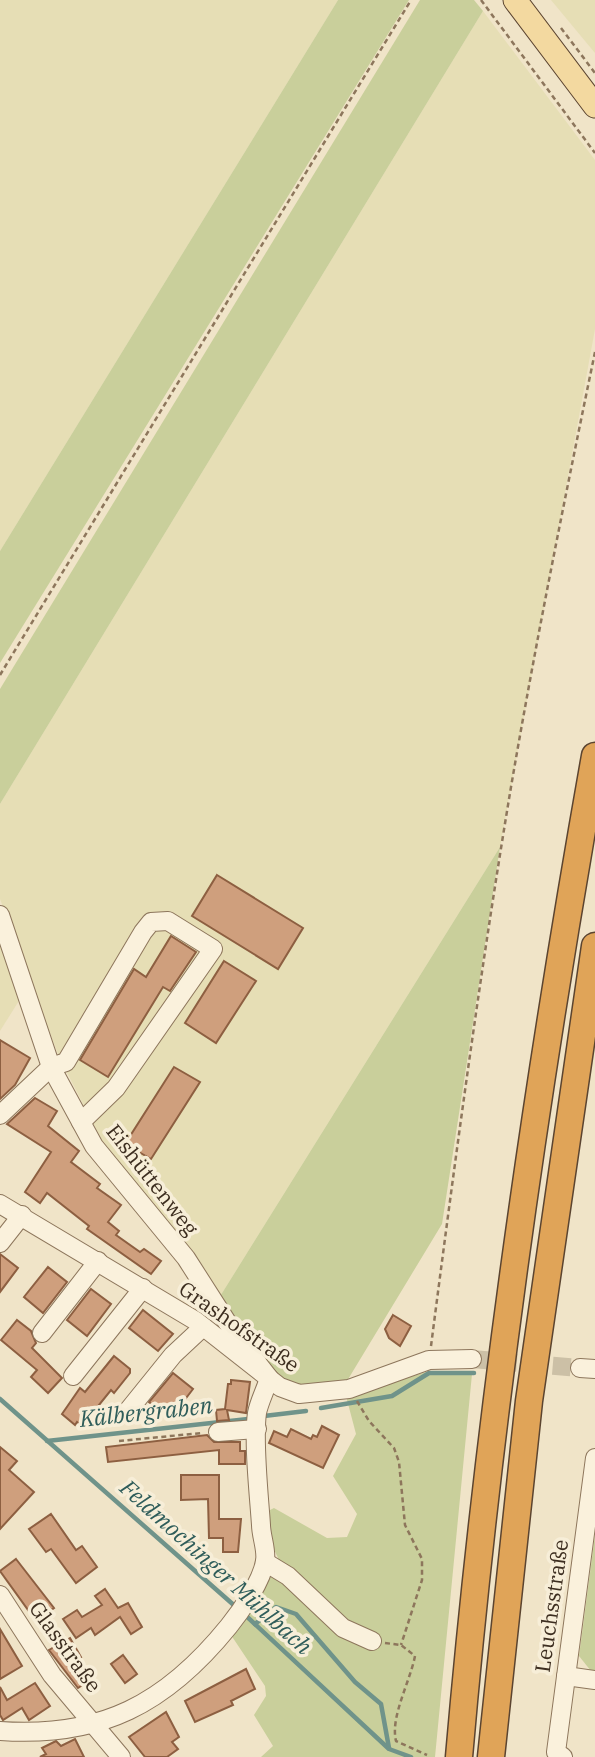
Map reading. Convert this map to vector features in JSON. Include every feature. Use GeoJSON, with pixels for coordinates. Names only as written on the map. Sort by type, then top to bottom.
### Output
{"type":"FeatureCollection","features":[{"type":"Feature","properties":{"kind":"highway"},"geometry":{"type":"LineString","coordinates":[[459,1757],[480,1551],[516,1256],[541,1077],[595,756]]}},
{"type":"Feature","properties":{"kind":"highway"},"geometry":{"type":"LineString","coordinates":[[491,1757],[529,1401],[595,946]]}},
{"type":"Feature","properties":{"kind":"main road"},"geometry":{"type":"LineString","coordinates":[[515,0],[595,106]]}},
{"type":"Feature","properties":{"kind":"street","name":"Eishüttenweg"},"geometry":{"type":"LineString","coordinates":[[0,915],[51,1067],[81,1122],[113,1173],[186,1258],[234,1333],[270,1378]]}},
{"type":"Feature","properties":{"kind":"street"},"geometry":{"type":"LineString","coordinates":[[0,1115],[51,1067],[66,1062],[151,922],[168,921],[213,949],[116,1088],[81,1122]]}},
{"type":"Feature","properties":{"kind":"street","name":"Grashofstraße"},"geometry":{"type":"LineString","coordinates":[[0,1204],[142,1288],[202,1327],[280,1387],[299,1394],[349,1389],[429,1360],[472,1359]]}},
{"type":"Feature","properties":{"kind":"street"},"geometry":{"type":"LineString","coordinates":[[0,1243],[22,1215]]}},
{"type":"Feature","properties":{"kind":"street"},"geometry":{"type":"LineString","coordinates":[[42,1333],[98,1261]]}},
{"type":"Feature","properties":{"kind":"street"},"geometry":{"type":"LineString","coordinates":[[73,1377],[142,1288]]}},
{"type":"Feature","properties":{"kind":"street"},"geometry":{"type":"LineString","coordinates":[[127,1412],[173,1355],[202,1327]]}},
{"type":"Feature","properties":{"kind":"street"},"geometry":{"type":"LineString","coordinates":[[0,1731],[28,1733],[76,1729],[123,1715],[150,1700],[198,1664],[231,1623],[247,1602],[265,1562],[257,1413],[270,1378]]}},
{"type":"Feature","properties":{"kind":"street"},"geometry":{"type":"LineString","coordinates":[[218,1432],[257,1429]]}},
{"type":"Feature","properties":{"kind":"street","name":"Leuchsstraße"},"geometry":{"type":"LineString","coordinates":[[564,1757],[556,1752],[595,1458]]}},
{"type":"Feature","properties":{"kind":"street"},"geometry":{"type":"LineString","coordinates":[[265,1562],[289,1576],[342,1628],[372,1641]]}},
{"type":"Feature","properties":{"kind":"street","name":"Glasstraße"},"geometry":{"type":"LineString","coordinates":[[0,1595],[52,1675],[121,1757]]}},
{"type":"Feature","properties":{"kind":"street"},"geometry":{"type":"LineString","coordinates":[[566,1675],[595,1680]]}},
{"type":"Feature","properties":{"kind":"path"},"geometry":{"type":"LineString","coordinates":[[0,675],[411,0]]}},
{"type":"Feature","properties":{"kind":"path"},"geometry":{"type":"LineString","coordinates":[[481,0],[595,153]]}},
{"type":"Feature","properties":{"kind":"path"},"geometry":{"type":"LineString","coordinates":[[554,20],[595,73]]}},
{"type":"Feature","properties":{"kind":"path"},"geometry":{"type":"LineString","coordinates":[[429,1360],[462,1110],[511,788],[552,563],[595,352]]}},
{"type":"Feature","properties":{"kind":"path"},"geometry":{"type":"LineString","coordinates":[[360,1407],[394,1448],[399,1462],[405,1525],[422,1559],[422,1580],[401,1645],[415,1656],[410,1683],[392,1727],[396,1741],[427,1755]]}},
{"type":"Feature","properties":{"kind":"path"},"geometry":{"type":"LineString","coordinates":[[119,1441],[218,1432]]}},
{"type":"Feature","properties":{"kind":"shaded area"},"geometry":{"type":"Polygon","coordinates":[[[0,0],[338,0],[0,551],[0,0]]]}},
{"type":"Feature","properties":{"kind":"shaded area"},"geometry":{"type":"Polygon","coordinates":[[[551,0],[595,0],[595,53],[551,0]]]}},
{"type":"Feature","properties":{"kind":"shaded area"},"geometry":{"type":"Polygon","coordinates":[[[483,11],[595,160],[595,329],[500,847],[219,1298],[102,1141],[59,1057],[0,899],[0,804],[483,11]]]}},
{"type":"Feature","properties":{"kind":"shaded area"},"geometry":{"type":"Polygon","coordinates":[[[0,934],[22,996],[0,1031],[0,934]]]}},
{"type":"Feature","properties":{"kind":"green space"},"geometry":{"type":"Polygon","coordinates":[[[338,0],[409,0],[0,663],[0,551],[338,0]]]}},
{"type":"Feature","properties":{"kind":"green space"},"geometry":{"type":"Polygon","coordinates":[[[420,0],[474,0],[483,11],[0,804],[0,689],[420,0]]]}},
{"type":"Feature","properties":{"kind":"green space"},"geometry":{"type":"Polygon","coordinates":[[[500,847],[442,1224],[347,1381],[309,1389],[291,1385],[266,1365],[255,1352],[219,1298],[500,847]]]}},
{"type":"Feature","properties":{"kind":"green space"},"geometry":{"type":"Polygon","coordinates":[[[430,1371],[472,1374],[435,1757],[261,1757],[273,1746],[254,1715],[266,1696],[265,1686],[231,1635],[278,1558],[267,1534],[268,1511],[274,1508],[327,1538],[347,1537],[357,1514],[333,1476],[356,1434],[346,1396],[430,1371]]]}},
{"type":"Feature","properties":{"kind":"green space"},"geometry":{"type":"Polygon","coordinates":[[[595,1535],[595,1676],[579,1656],[595,1535]]]}},
{"type":"Feature","properties":{"kind":"building"},"geometry":{"type":"Polygon","coordinates":[[[217,875],[303,928],[278,969],[192,916],[217,875]]]}},
{"type":"Feature","properties":{"kind":"building"},"geometry":{"type":"Polygon","coordinates":[[[171,936],[196,952],[170,991],[163,987],[108,1077],[80,1060],[134,969],[146,977],[171,936]]]}},
{"type":"Feature","properties":{"kind":"building"},"geometry":{"type":"Polygon","coordinates":[[[224,961],[256,981],[216,1043],[185,1023],[224,961]]]}},
{"type":"Feature","properties":{"kind":"building"},"geometry":{"type":"Polygon","coordinates":[[[0,1040],[30,1058],[15,1085],[0,1099],[0,1040]]]}},
{"type":"Feature","properties":{"kind":"building"},"geometry":{"type":"Polygon","coordinates":[[[174,1067],[200,1082],[151,1159],[125,1144],[174,1067]]]}},
{"type":"Feature","properties":{"kind":"building"},"geometry":{"type":"Polygon","coordinates":[[[35,1098],[57,1111],[48,1126],[79,1151],[71,1162],[100,1184],[97,1188],[121,1205],[108,1222],[119,1231],[116,1235],[140,1252],[144,1249],[161,1261],[151,1274],[87,1229],[89,1226],[47,1193],[40,1203],[25,1192],[51,1152],[7,1124],[35,1098]]]}},
{"type":"Feature","properties":{"kind":"building"},"geometry":{"type":"Polygon","coordinates":[[[0,1254],[18,1268],[0,1292],[0,1254]]]}},
{"type":"Feature","properties":{"kind":"building"},"geometry":{"type":"Polygon","coordinates":[[[48,1267],[67,1282],[43,1313],[24,1297],[48,1267]]]}},
{"type":"Feature","properties":{"kind":"building"},"geometry":{"type":"Polygon","coordinates":[[[91,1289],[111,1304],[87,1336],[67,1320],[91,1289]]]}},
{"type":"Feature","properties":{"kind":"building"},"geometry":{"type":"Polygon","coordinates":[[[143,1310],[173,1334],[158,1351],[129,1328],[143,1310]]]}},
{"type":"Feature","properties":{"kind":"building"},"geometry":{"type":"Polygon","coordinates":[[[393,1315],[411,1326],[400,1346],[389,1338],[385,1329],[393,1315]]]}},
{"type":"Feature","properties":{"kind":"building"},"geometry":{"type":"Polygon","coordinates":[[[17,1320],[31,1331],[36,1343],[32,1348],[62,1378],[48,1393],[31,1377],[37,1370],[1,1340],[17,1320]]]}},
{"type":"Feature","properties":{"kind":"building"},"geometry":{"type":"Polygon","coordinates":[[[114,1356],[130,1369],[130,1373],[114,1393],[111,1390],[82,1426],[77,1422],[75,1425],[62,1414],[80,1388],[85,1392],[114,1356]]]}},
{"type":"Feature","properties":{"kind":"building"},"geometry":{"type":"Polygon","coordinates":[[[173,1373],[193,1389],[170,1419],[149,1402],[173,1373]]]}},
{"type":"Feature","properties":{"kind":"building"},"geometry":{"type":"Polygon","coordinates":[[[231,1380],[250,1382],[246,1413],[227,1410],[229,1420],[217,1421],[216,1410],[225,1409],[228,1384],[231,1384],[231,1380]]]}},
{"type":"Feature","properties":{"kind":"building"},"geometry":{"type":"Polygon","coordinates":[[[322,1426],[339,1435],[323,1468],[269,1443],[274,1431],[287,1437],[291,1429],[311,1439],[313,1435],[317,1437],[322,1426]]]}},
{"type":"Feature","properties":{"kind":"building"},"geometry":{"type":"Polygon","coordinates":[[[207,1435],[214,1442],[240,1442],[240,1451],[245,1451],[245,1464],[219,1464],[219,1450],[108,1462],[106,1447],[207,1435]]]}},
{"type":"Feature","properties":{"kind":"building"},"geometry":{"type":"Polygon","coordinates":[[[0,1447],[17,1461],[9,1470],[34,1492],[0,1529],[0,1447]]]}},
{"type":"Feature","properties":{"kind":"building"},"geometry":{"type":"Polygon","coordinates":[[[181,1475],[219,1475],[219,1519],[241,1519],[238,1552],[223,1552],[223,1538],[209,1538],[208,1499],[181,1500],[181,1475]]]}},
{"type":"Feature","properties":{"kind":"building"},"geometry":{"type":"Polygon","coordinates":[[[51,1514],[76,1550],[82,1546],[97,1567],[76,1583],[51,1549],[46,1552],[29,1529],[51,1514]]]}},
{"type":"Feature","properties":{"kind":"building"},"geometry":{"type":"Polygon","coordinates":[[[16,1559],[54,1608],[36,1621],[0,1571],[16,1559]]]}},
{"type":"Feature","properties":{"kind":"building"},"geometry":{"type":"Polygon","coordinates":[[[105,1589],[118,1608],[128,1603],[142,1627],[131,1634],[120,1617],[95,1635],[91,1628],[76,1638],[63,1619],[77,1610],[82,1617],[102,1605],[95,1596],[105,1589]]]}},
{"type":"Feature","properties":{"kind":"building"},"geometry":{"type":"Polygon","coordinates":[[[0,1629],[22,1666],[0,1679],[0,1629]]]}},
{"type":"Feature","properties":{"kind":"building"},"geometry":{"type":"Polygon","coordinates":[[[70,1638],[81,1657],[70,1663],[84,1684],[78,1688],[49,1650],[70,1638]]]}},
{"type":"Feature","properties":{"kind":"building"},"geometry":{"type":"Polygon","coordinates":[[[123,1655],[137,1674],[125,1683],[111,1664],[123,1655]]]}},
{"type":"Feature","properties":{"kind":"building"},"geometry":{"type":"Polygon","coordinates":[[[246,1669],[255,1689],[231,1701],[233,1705],[195,1722],[185,1701],[246,1669]]]}},
{"type":"Feature","properties":{"kind":"building"},"geometry":{"type":"Polygon","coordinates":[[[35,1683],[50,1706],[29,1720],[22,1708],[3,1720],[0,1715],[0,1687],[7,1700],[35,1683]]]}},
{"type":"Feature","properties":{"kind":"building"},"geometry":{"type":"Polygon","coordinates":[[[166,1712],[179,1737],[172,1742],[178,1749],[167,1757],[145,1757],[129,1737],[166,1712]]]}},
{"type":"Feature","properties":{"kind":"building"},"geometry":{"type":"Polygon","coordinates":[[[75,1739],[84,1757],[40,1757],[46,1754],[42,1748],[56,1741],[61,1746],[75,1739]]]}},
{"type":"Feature","properties":{"kind":"waterway","name":"Kälbergraben"},"geometry":{"type":"LineString","coordinates":[[321,1408],[392,1396],[429,1373],[474,1373]]}},
{"type":"Feature","properties":{"kind":"waterway","name":"Feldmochinger Mühlbach"},"geometry":{"type":"LineString","coordinates":[[0,1399],[236,1607]]}},
{"type":"Feature","properties":{"kind":"waterway","name":"Kälbergraben"},"geometry":{"type":"LineString","coordinates":[[264,1416],[306,1411]]}},
{"type":"Feature","properties":{"kind":"waterway","name":"Kälbergraben"},"geometry":{"type":"LineString","coordinates":[[47,1441],[248,1419]]}},
{"type":"Feature","properties":{"kind":"waterway"},"geometry":{"type":"LineString","coordinates":[[255,1624],[276,1607],[296,1614],[355,1682],[381,1704],[389,1748]]}},
{"type":"Feature","properties":{"kind":"waterway","name":"Feldmochinger Mühlbach"},"geometry":{"type":"LineString","coordinates":[[243,1613],[389,1749],[411,1757]]}},
{"type":"Feature","properties":{"kind":"tunnel"},"geometry":{"type":"LineString","coordinates":[[472,1359],[580,1368]]}}]}
